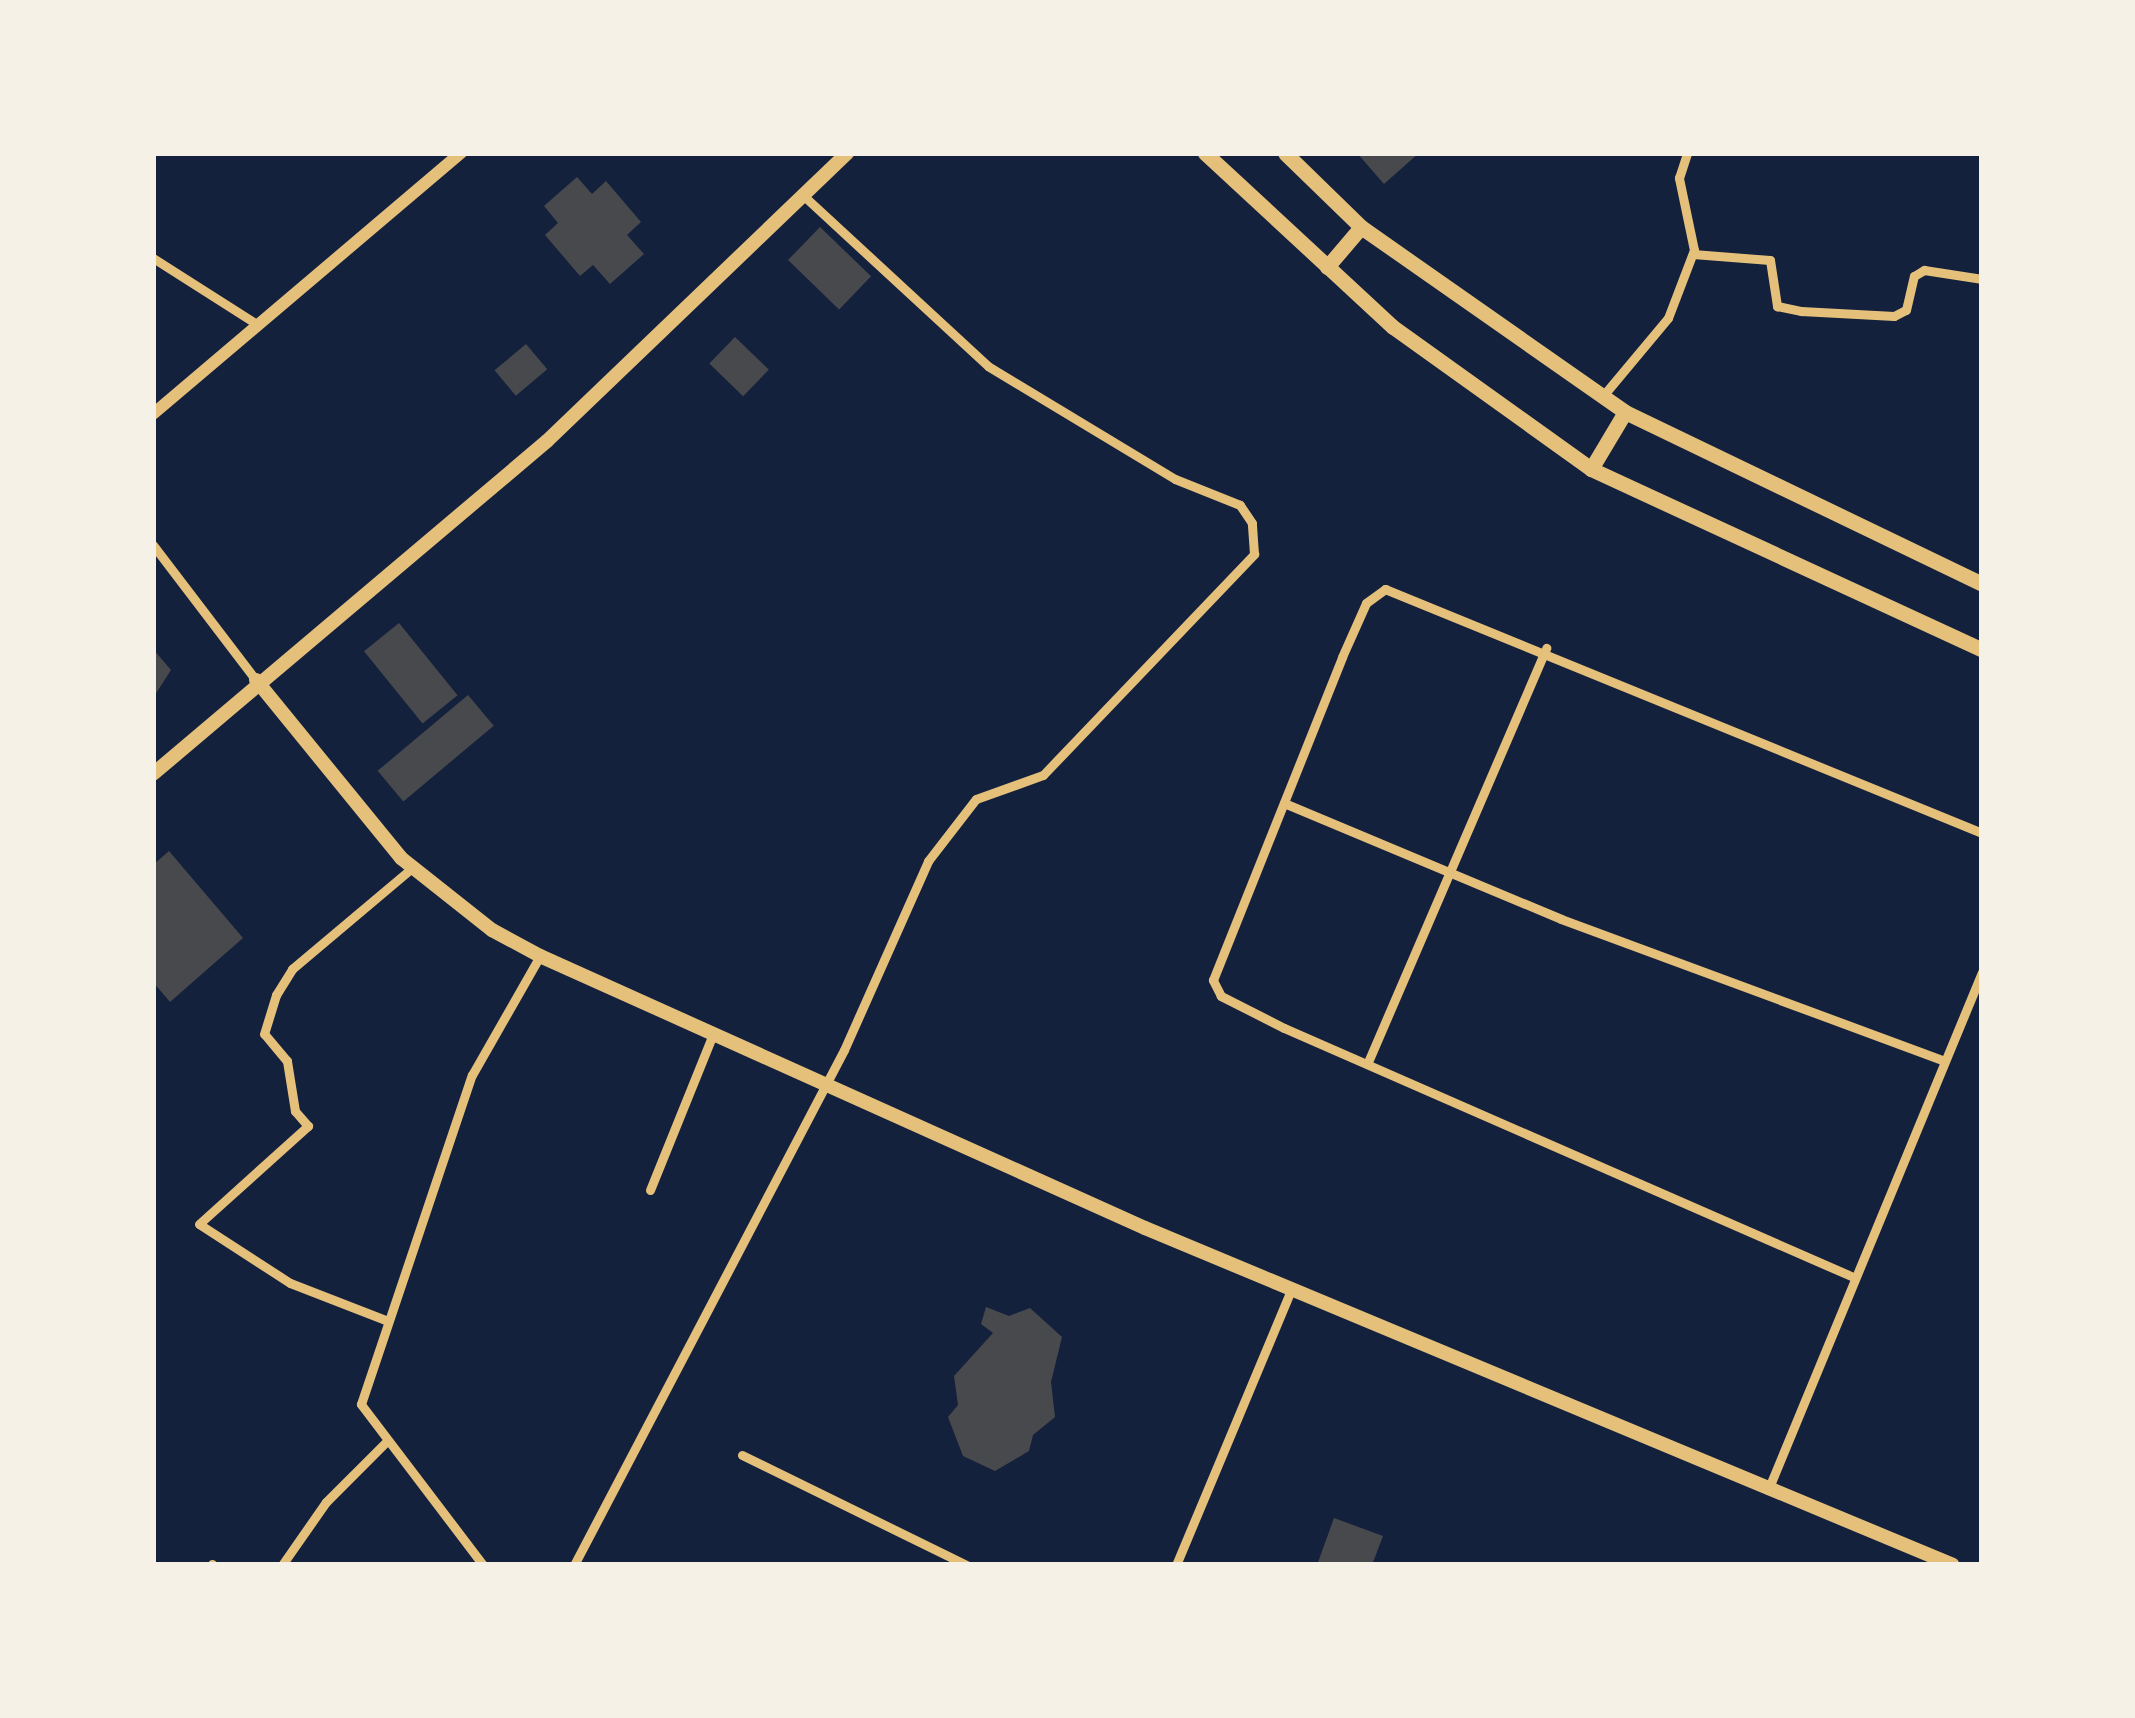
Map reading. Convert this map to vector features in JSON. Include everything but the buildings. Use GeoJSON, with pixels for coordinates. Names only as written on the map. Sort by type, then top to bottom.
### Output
{"type":"FeatureCollection","features":[{"type":"Feature","properties":{"kind":"main road"},"geometry":{"type":"LineString","coordinates":[[153,774],[256,680],[547,441],[806,198],[847,153]]}},
{"type":"Feature","properties":{"kind":"main road"},"geometry":{"type":"LineString","coordinates":[[1205,153],[1327,267],[1463,380],[1592,469],[1982,650]]}},
{"type":"Feature","properties":{"kind":"main road"},"geometry":{"type":"LineString","coordinates":[[1286,153],[1361,227],[1625,412],[1982,584]]}},
{"type":"Feature","properties":{"kind":"main road"},"geometry":{"type":"LineString","coordinates":[[1327,267],[1361,227]]}},
{"type":"Feature","properties":{"kind":"main road"},"geometry":{"type":"LineString","coordinates":[[1592,469],[1625,412]]}},
{"type":"Feature","properties":{"kind":"main road"},"geometry":{"type":"LineString","coordinates":[[256,680],[417,872],[461,908],[540,956],[1291,1289],[1953,1565]]}},
{"type":"Feature","properties":{"kind":"street"},"geometry":{"type":"LineString","coordinates":[[153,414],[461,153]]}},
{"type":"Feature","properties":{"kind":"street"},"geometry":{"type":"LineString","coordinates":[[1602,397],[1668,318],[1693,254],[1679,178],[1687,153]]}},
{"type":"Feature","properties":{"kind":"street"},"geometry":{"type":"LineString","coordinates":[[574,1565],[888,961],[916,882],[964,812],[992,789],[1043,775],[1250,566],[1256,542],[1240,505],[1175,479],[988,366],[806,198]]}},
{"type":"Feature","properties":{"kind":"street"},"geometry":{"type":"LineString","coordinates":[[1693,254],[1770,260],[1777,306],[1801,310],[1894,316],[1906,310],[1914,276],[1924,270],[1982,279]]}},
{"type":"Feature","properties":{"kind":"street"},"geometry":{"type":"LineString","coordinates":[[153,258],[256,323]]}},
{"type":"Feature","properties":{"kind":"street"},"geometry":{"type":"LineString","coordinates":[[153,545],[256,680]]}},
{"type":"Feature","properties":{"kind":"street"},"geometry":{"type":"LineString","coordinates":[[1851,1276],[1221,996],[1213,983],[1376,591],[1408,593],[1982,833]]}},
{"type":"Feature","properties":{"kind":"street"},"geometry":{"type":"LineString","coordinates":[[1368,1062],[1546,649]]}},
{"type":"Feature","properties":{"kind":"street"},"geometry":{"type":"LineString","coordinates":[[1284,803],[1942,1060]]}},
{"type":"Feature","properties":{"kind":"street"},"geometry":{"type":"LineString","coordinates":[[388,1321],[290,1283],[200,1225],[308,1126],[296,1111],[291,1071],[263,1034],[270,1006],[292,969],[417,872]]}},
{"type":"Feature","properties":{"kind":"street"},"geometry":{"type":"LineString","coordinates":[[483,1565],[361,1405],[472,1075],[540,956]]}},
{"type":"Feature","properties":{"kind":"street"},"geometry":{"type":"LineString","coordinates":[[1768,1490],[1851,1276],[1982,972]]}},
{"type":"Feature","properties":{"kind":"street"},"geometry":{"type":"LineString","coordinates":[[650,1190],[713,1033]]}},
{"type":"Feature","properties":{"kind":"street"},"geometry":{"type":"LineString","coordinates":[[1176,1565],[1291,1289]]}},
{"type":"Feature","properties":{"kind":"street"},"geometry":{"type":"LineString","coordinates":[[282,1565],[326,1502],[387,1441]]}},
{"type":"Feature","properties":{"kind":"street"},"geometry":{"type":"LineString","coordinates":[[742,1456],[967,1565]]}}]}
